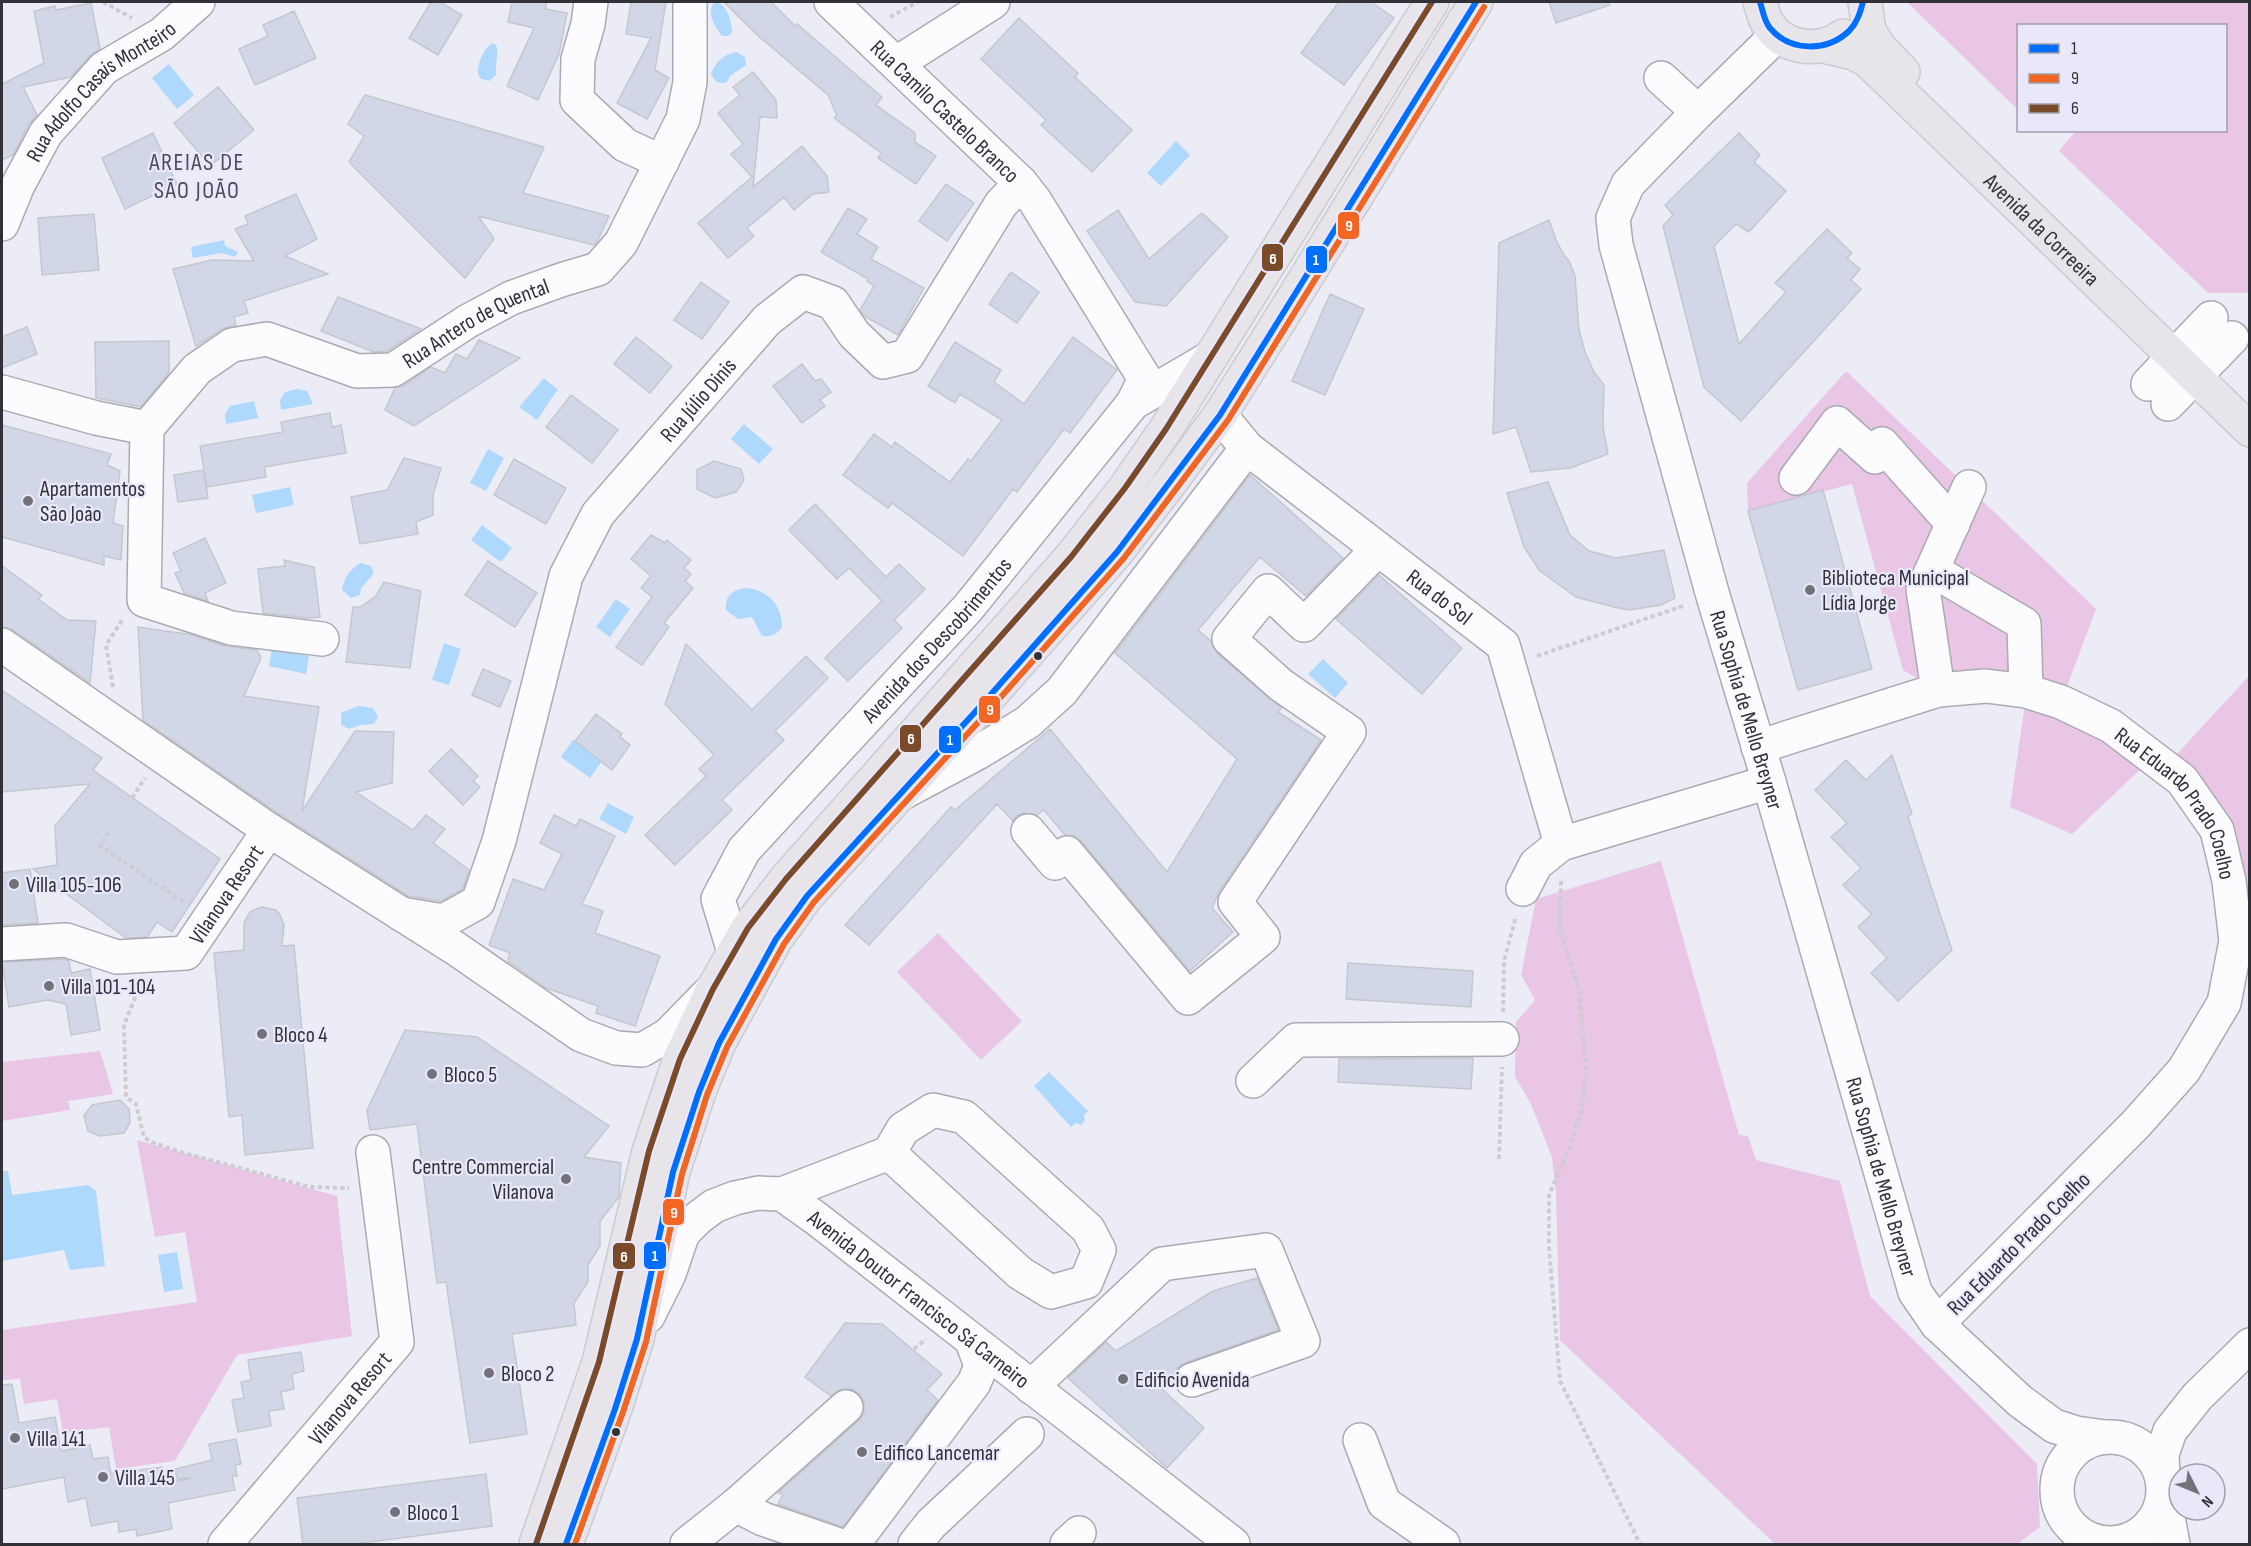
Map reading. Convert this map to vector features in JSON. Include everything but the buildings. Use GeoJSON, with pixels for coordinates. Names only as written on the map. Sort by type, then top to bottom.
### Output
{"type":"FeatureCollection","features":[{"type":"Feature","properties":{"kind":"main road","name":"Avenida dos Descobrimentos"},"geometry":{"type":"LineString","coordinates":[[536,1545],[599,1362],[649,1151],[680,1059],[713,989],[734,952],[748,928],[786,879],[1071,557],[1160,439],[1432,2]]}},
{"type":"Feature","properties":{"kind":"main road"},"geometry":{"type":"LineString","coordinates":[[566,1545],[615,1409],[637,1339],[673,1172],[699,1092],[719,1042],[776,939],[807,896],[1117,552],[1220,415],[1476,2]]}},
{"type":"Feature","properties":{"kind":"main road"},"geometry":{"type":"LineString","coordinates":[[1760,2],[1765,18],[1777,35]]}},
{"type":"Feature","properties":{"kind":"main road"},"geometry":{"type":"LineString","coordinates":[[1823,46],[1837,41],[1853,27],[1864,2]]}},
{"type":"Feature","properties":{"kind":"main road","name":"Avenida da Correeira"},"geometry":{"type":"LineString","coordinates":[[1864,2],[1869,31],[1879,46],[2190,361],[2250,430]]}},
{"type":"Feature","properties":{"kind":"main road","name":"Avenida da Correeira"},"geometry":{"type":"LineString","coordinates":[[1777,35],[1801,46],[1823,46],[1853,53],[1867,60],[2190,361],[2250,406]]}},
{"type":"Feature","properties":{"kind":"street","name":"Rua Adolfo Casais Monteiro"},"geometry":{"type":"LineString","coordinates":[[2,224],[18,185],[46,133],[53,125],[104,68],[162,34],[198,2]]}},
{"type":"Feature","properties":{"kind":"street"},"geometry":{"type":"LineString","coordinates":[[591,2],[588,24],[578,59],[577,100],[625,145],[662,162]]}},
{"type":"Feature","properties":{"kind":"street","name":"Rua Antero de Quental"},"geometry":{"type":"LineString","coordinates":[[147,428],[196,369],[232,345],[267,339],[357,371],[393,370],[468,321],[510,298],[598,269],[621,243],[683,119],[690,82],[690,2]]}},
{"type":"Feature","properties":{"kind":"street","name":"Rua Camilo Castelo Branco"},"geometry":{"type":"LineString","coordinates":[[831,2],[1021,183],[1145,379],[1133,403]]}},
{"type":"Feature","properties":{"kind":"street"},"geometry":{"type":"LineString","coordinates":[[897,63],[993,2]]}},
{"type":"Feature","properties":{"kind":"street","name":"Rua Sophia de Mello Breyner"},"geometry":{"type":"LineString","coordinates":[[1777,35],[1628,184],[1613,218],[1618,255],[1713,596],[1769,782],[1915,1292],[1937,1324],[2020,1401],[2054,1426],[2076,1433],[2130,1440],[2146,1449],[2160,1467],[2173,1545]]}},
{"type":"Feature","properties":{"kind":"street"},"geometry":{"type":"LineString","coordinates":[[1661,78],[1698,112]]}},
{"type":"Feature","properties":{"kind":"street","name":"Rua Júlio Dinis"},"geometry":{"type":"LineString","coordinates":[[401,914],[444,921],[478,902],[499,841],[566,576],[598,514],[767,320],[803,292],[833,303],[854,334],[883,362],[907,356],[1001,204],[1021,183]]}},
{"type":"Feature","properties":{"kind":"street"},"geometry":{"type":"LineString","coordinates":[[2158,394],[2222,328]]}},
{"type":"Feature","properties":{"kind":"street","name":"Avenida dos Descobrimentos"},"geometry":{"type":"LineString","coordinates":[[734,952],[718,898],[744,850],[968,608],[1133,403],[1210,358]]}},
{"type":"Feature","properties":{"kind":"street"},"geometry":{"type":"LineString","coordinates":[[2,392],[96,418],[147,428],[144,600],[231,628],[322,639]]}},
{"type":"Feature","properties":{"kind":"street","name":"Rua do Sol"},"geometry":{"type":"LineString","coordinates":[[1220,415],[1247,448],[1503,645],[1561,844]]}},
{"type":"Feature","properties":{"kind":"street"},"geometry":{"type":"LineString","coordinates":[[1796,478],[1837,423],[1875,458],[1882,444],[1953,524]]}},
{"type":"Feature","properties":{"kind":"street"},"geometry":{"type":"LineString","coordinates":[[899,795],[979,752],[1028,722],[1062,691],[1247,448]]}},
{"type":"Feature","properties":{"kind":"street"},"geometry":{"type":"LineString","coordinates":[[1938,690],[1923,589],[1968,488]]}},
{"type":"Feature","properties":{"kind":"street"},"geometry":{"type":"LineString","coordinates":[[1028,831],[1055,863],[1067,853],[1188,998],[1263,937],[1235,902],[1349,732],[1281,685],[1229,639],[1268,591],[1304,625],[1378,549]]}},
{"type":"Feature","properties":{"kind":"street"},"geometry":{"type":"LineString","coordinates":[[1932,570],[2024,624],[2026,691]]}},
{"type":"Feature","properties":{"kind":"street"},"geometry":{"type":"LineString","coordinates":[[2,645],[269,830],[455,948],[581,1035],[616,1048],[642,1050],[669,1035],[713,989]]}},
{"type":"Feature","properties":{"kind":"street","name":"Rua Eduardo Prado Coelho"},"geometry":{"type":"LineString","coordinates":[[1758,747],[1938,690],[1986,686],[2026,691],[2061,702],[2111,726],[2181,780],[2217,830],[2229,881],[2236,941],[2224,1003],[2184,1070],[2136,1124],[1937,1324]]}},
{"type":"Feature","properties":{"kind":"street"},"geometry":{"type":"LineString","coordinates":[[1523,889],[1536,864],[1561,844],[1769,782]]}},
{"type":"Feature","properties":{"kind":"street","name":"Vilanova Resort"},"geometry":{"type":"LineString","coordinates":[[2,944],[66,940],[117,957],[186,953],[269,830]]}},
{"type":"Feature","properties":{"kind":"street"},"geometry":{"type":"LineString","coordinates":[[1253,1081],[1296,1041],[1502,1039]]}},
{"type":"Feature","properties":{"kind":"street"},"geometry":{"type":"LineString","coordinates":[[637,1339],[669,1274],[683,1233],[698,1218],[714,1206],[735,1198],[758,1193],[782,1194],[889,1153],[903,1129],[933,1110],[964,1117],[1088,1229],[1099,1250],[1086,1282],[1051,1292],[1020,1273],[889,1153]]}},
{"type":"Feature","properties":{"kind":"street","name":"Vilanova Resort"},"geometry":{"type":"LineString","coordinates":[[225,1545],[397,1342],[375,1167]]}},
{"type":"Feature","properties":{"kind":"street","name":"Avenida Doutor Francisco Sá Carneiro"},"geometry":{"type":"LineString","coordinates":[[782,1194],[1233,1545]]}},
{"type":"Feature","properties":{"kind":"street"},"geometry":{"type":"LineString","coordinates":[[1031,1387],[1162,1264],[1266,1250],[1303,1341],[1192,1380]]}},
{"type":"Feature","properties":{"kind":"street"},"geometry":{"type":"LineString","coordinates":[[853,1545],[974,1383],[981,1366],[972,1341]]}},
{"type":"Feature","properties":{"kind":"street"},"geometry":{"type":"LineString","coordinates":[[2163,1486],[2162,1454],[2170,1431],[2197,1397],[2250,1345]]}},
{"type":"Feature","properties":{"kind":"street"},"geometry":{"type":"LineString","coordinates":[[2052,1545],[2064,1462],[2077,1448],[2091,1440],[2150,1428],[2197,1397]]}},
{"type":"Feature","properties":{"kind":"street","name":"Rua Sophia de Mello Breyner"},"geometry":{"type":"LineString","coordinates":[[2020,1401],[2045,1431],[2054,1456],[2058,1493],[2070,1526],[2102,1543],[2131,1540],[2148,1529],[2158,1514],[2163,1486]]}},
{"type":"Feature","properties":{"kind":"street"},"geometry":{"type":"LineString","coordinates":[[687,1545],[736,1505],[846,1407]]}},
{"type":"Feature","properties":{"kind":"street"},"geometry":{"type":"LineString","coordinates":[[891,1494],[923,1534],[1027,1434]]}},
{"type":"Feature","properties":{"kind":"street"},"geometry":{"type":"LineString","coordinates":[[1360,1440],[1384,1503],[1443,1545]]}},
{"type":"Feature","properties":{"kind":"street"},"geometry":{"type":"LineString","coordinates":[[736,1505],[763,1519],[836,1545]]}},
{"type":"Feature","properties":{"kind":"path"},"geometry":{"type":"LineString","coordinates":[[1527,659],[1713,596]]}},
{"type":"Feature","properties":{"kind":"path"},"geometry":{"type":"LineString","coordinates":[[120,622],[106,645],[120,726]]}},
{"type":"Feature","properties":{"kind":"path"},"geometry":{"type":"LineString","coordinates":[[109,832],[100,846],[209,918]]}},
{"type":"Feature","properties":{"kind":"path"},"geometry":{"type":"LineString","coordinates":[[1561,844],[1560,930],[1579,990],[1586,1070],[1582,1109],[1569,1148],[1548,1195],[1549,1248],[1560,1381],[1640,1545]]}},
{"type":"Feature","properties":{"kind":"path"},"geometry":{"type":"LineString","coordinates":[[145,975],[124,1025],[126,1097],[136,1104],[144,1137],[151,1142],[184,1153],[310,1187],[349,1188],[375,1167]]}},
{"type":"Feature","properties":{"kind":"shaded area"},"geometry":{"type":"Polygon","coordinates":[[[1907,2],[2249,2],[2249,293],[2208,293],[2059,151],[2075,132],[2227,132],[2227,24],[2017,24],[2017,109],[1907,2]]]}},
{"type":"Feature","properties":{"kind":"shaded area"},"geometry":{"type":"Polygon","coordinates":[[[1846,371],[2096,609],[2061,702],[1938,690],[1903,670],[1852,484],[1748,511],[1747,483],[1846,371]]]}},
{"type":"Feature","properties":{"kind":"shaded area"},"geometry":{"type":"Polygon","coordinates":[[[2249,676],[2249,941],[2232,827],[2176,755],[2249,676]]]}},
{"type":"Feature","properties":{"kind":"shaded area"},"geometry":{"type":"Polygon","coordinates":[[[2025,704],[2069,720],[2145,765],[2072,834],[2010,807],[2025,704]]]}},
{"type":"Feature","properties":{"kind":"shaded area"},"geometry":{"type":"Polygon","coordinates":[[[1661,861],[1739,1135],[1748,1136],[1756,1160],[1840,1181],[1870,1296],[2037,1464],[2040,1527],[2017,1544],[1775,1544],[1560,1340],[1556,1193],[1552,1157],[1531,1104],[1515,1077],[1516,1022],[1535,1000],[1521,975],[1536,899],[1661,861]]]}},
{"type":"Feature","properties":{"kind":"shaded area"},"geometry":{"type":"Polygon","coordinates":[[[938,933],[1022,1021],[981,1060],[897,972],[938,933]]]}},
{"type":"Feature","properties":{"kind":"shaded area"},"geometry":{"type":"Polygon","coordinates":[[[100,1051],[113,1094],[68,1101],[70,1110],[2,1121],[2,1062],[100,1051]]]}},
{"type":"Feature","properties":{"kind":"shaded area"},"geometry":{"type":"Polygon","coordinates":[[[137,1140],[337,1196],[352,1336],[237,1355],[175,1461],[116,1469],[109,1427],[63,1433],[57,1399],[24,1404],[20,1379],[2,1380],[2,1330],[197,1302],[185,1232],[155,1237],[137,1140]]]}},
{"type":"Feature","properties":{"kind":"water"},"geometry":{"type":"Polygon","coordinates":[[[718,2],[725,8],[730,19],[732,32],[728,36],[722,36],[711,17],[711,8],[718,2]]]}},
{"type":"Feature","properties":{"kind":"water"},"geometry":{"type":"Polygon","coordinates":[[[492,43],[497,48],[496,75],[489,81],[481,79],[478,70],[483,53],[492,43]]]}},
{"type":"Feature","properties":{"kind":"water"},"geometry":{"type":"Polygon","coordinates":[[[736,52],[745,57],[746,65],[730,76],[727,82],[717,82],[711,73],[716,65],[727,55],[736,52]]]}},
{"type":"Feature","properties":{"kind":"water"},"geometry":{"type":"Polygon","coordinates":[[[169,64],[194,95],[177,109],[152,78],[169,64]]]}},
{"type":"Feature","properties":{"kind":"water"},"geometry":{"type":"Polygon","coordinates":[[[1176,141],[1190,155],[1161,186],[1147,173],[1176,141]]]}},
{"type":"Feature","properties":{"kind":"water"},"geometry":{"type":"Polygon","coordinates":[[[224,240],[225,246],[238,252],[235,257],[222,253],[193,258],[191,247],[224,240]]]}},
{"type":"Feature","properties":{"kind":"water"},"geometry":{"type":"Polygon","coordinates":[[[544,378],[558,390],[537,420],[519,407],[544,378]]]}},
{"type":"Feature","properties":{"kind":"water"},"geometry":{"type":"Polygon","coordinates":[[[297,389],[307,391],[313,404],[281,410],[280,400],[285,392],[297,389]]]}},
{"type":"Feature","properties":{"kind":"water"},"geometry":{"type":"Polygon","coordinates":[[[254,401],[258,418],[226,424],[225,414],[230,406],[254,401]]]}},
{"type":"Feature","properties":{"kind":"water"},"geometry":{"type":"Polygon","coordinates":[[[744,424],[773,449],[759,464],[731,439],[744,424]]]}},
{"type":"Feature","properties":{"kind":"water"},"geometry":{"type":"Polygon","coordinates":[[[488,449],[504,458],[486,491],[470,483],[488,449]]]}},
{"type":"Feature","properties":{"kind":"water"},"geometry":{"type":"Polygon","coordinates":[[[290,487],[294,505],[256,513],[252,495],[290,487]]]}},
{"type":"Feature","properties":{"kind":"water"},"geometry":{"type":"Polygon","coordinates":[[[482,525],[512,548],[501,562],[471,540],[482,525]]]}},
{"type":"Feature","properties":{"kind":"water"},"geometry":{"type":"Polygon","coordinates":[[[360,563],[371,566],[374,573],[361,588],[360,595],[351,598],[342,590],[344,581],[353,568],[360,563]]]}},
{"type":"Feature","properties":{"kind":"water"},"geometry":{"type":"Polygon","coordinates":[[[746,588],[767,595],[776,606],[782,627],[776,634],[762,636],[752,617],[738,619],[726,610],[730,594],[746,588]]]}},
{"type":"Feature","properties":{"kind":"water"},"geometry":{"type":"Polygon","coordinates":[[[616,599],[630,609],[610,637],[596,627],[616,599]]]}},
{"type":"Feature","properties":{"kind":"water"},"geometry":{"type":"Polygon","coordinates":[[[444,643],[461,649],[449,685],[432,680],[444,643]]]}},
{"type":"Feature","properties":{"kind":"water"},"geometry":{"type":"Polygon","coordinates":[[[272,648],[309,656],[306,674],[269,666],[272,648]]]}},
{"type":"Feature","properties":{"kind":"water"},"geometry":{"type":"Polygon","coordinates":[[[1323,659],[1348,683],[1335,698],[1308,674],[1323,659]]]}},
{"type":"Feature","properties":{"kind":"water"},"geometry":{"type":"Polygon","coordinates":[[[358,706],[373,708],[378,717],[374,724],[349,729],[341,725],[341,713],[358,706]]]}},
{"type":"Feature","properties":{"kind":"water"},"geometry":{"type":"Polygon","coordinates":[[[573,740],[602,761],[590,778],[561,757],[573,740]]]}},
{"type":"Feature","properties":{"kind":"water"},"geometry":{"type":"Polygon","coordinates":[[[608,803],[634,817],[626,834],[599,819],[608,803]]]}},
{"type":"Feature","properties":{"kind":"water"},"geometry":{"type":"Polygon","coordinates":[[[1049,1072],[1088,1111],[1081,1125],[1076,1123],[1071,1127],[1034,1086],[1049,1072]]]}},
{"type":"Feature","properties":{"kind":"water"},"geometry":{"type":"Polygon","coordinates":[[[2,1171],[8,1171],[12,1195],[88,1185],[96,1191],[105,1266],[70,1270],[64,1250],[2,1261],[2,1171]]]}},
{"type":"Feature","properties":{"kind":"water"},"geometry":{"type":"Polygon","coordinates":[[[177,1252],[183,1289],[164,1292],[158,1255],[177,1252]]]}},
{"type":"Feature","properties":{"kind":"transit line","name":"6"},"geometry":{"type":"LineString","coordinates":[[536,1544],[599,1362],[649,1151],[680,1059],[713,989],[748,928],[786,879],[1071,557],[1125,488],[1166,429],[1432,2]]}},
{"type":"Feature","properties":{"kind":"transit line","name":"1"},"geometry":{"type":"LineString","coordinates":[[566,1544],[615,1409],[637,1339],[673,1172],[699,1092],[719,1043],[776,939],[807,896],[1117,552],[1220,415],[1476,2]]}},
{"type":"Feature","properties":{"kind":"transit line","name":"1"},"geometry":{"type":"LineString","coordinates":[[1760,2],[1766,22],[1778,36],[1788,42],[1809,46],[1830,43],[1849,31],[1856,21],[1863,2]]}},
{"type":"Feature","properties":{"kind":"transit line","name":"9"},"geometry":{"type":"LineString","coordinates":[[575,1544],[646,1342],[682,1174],[707,1095],[727,1047],[784,944],[814,902],[1124,558],[1228,420],[1484,7]]}},
{"type":"Feature","properties":{"kind":"place","name":"Apartamentos São João"},"geometry":{"type":"Point","coordinates":[28,501]}},
{"type":"Feature","properties":{"kind":"place","name":"Biblioteca Municipal Lídia Jorge"},"geometry":{"type":"Point","coordinates":[1810,590]}},
{"type":"Feature","properties":{"kind":"place","name":"Villa 105-106"},"geometry":{"type":"Point","coordinates":[14,884]}},
{"type":"Feature","properties":{"kind":"place","name":"Villa 101-104"},"geometry":{"type":"Point","coordinates":[49,986]}},
{"type":"Feature","properties":{"kind":"place","name":"Bloco 4"},"geometry":{"type":"Point","coordinates":[262,1034]}},
{"type":"Feature","properties":{"kind":"place","name":"Bloco 5"},"geometry":{"type":"Point","coordinates":[432,1074]}},
{"type":"Feature","properties":{"kind":"place","name":"Centre Commercial Vilanova"},"geometry":{"type":"Point","coordinates":[566,1179]}},
{"type":"Feature","properties":{"kind":"place","name":"Bloco 2"},"geometry":{"type":"Point","coordinates":[489,1373]}},
{"type":"Feature","properties":{"kind":"place","name":"Edificio Avenida"},"geometry":{"type":"Point","coordinates":[1123,1379]}},
{"type":"Feature","properties":{"kind":"place","name":"Villa 141"},"geometry":{"type":"Point","coordinates":[15,1438]}},
{"type":"Feature","properties":{"kind":"place","name":"Edifico Lancemar"},"geometry":{"type":"Point","coordinates":[862,1452]}},
{"type":"Feature","properties":{"kind":"place","name":"Villa 145"},"geometry":{"type":"Point","coordinates":[103,1477]}},
{"type":"Feature","properties":{"kind":"place","name":"Bloco 1"},"geometry":{"type":"Point","coordinates":[395,1512]}},
{"type":"Feature","properties":{"kind":"district","name":"AREIAS DE SÃO JOÃO"},"geometry":{"type":"Point","coordinates":[197,176]}}]}
